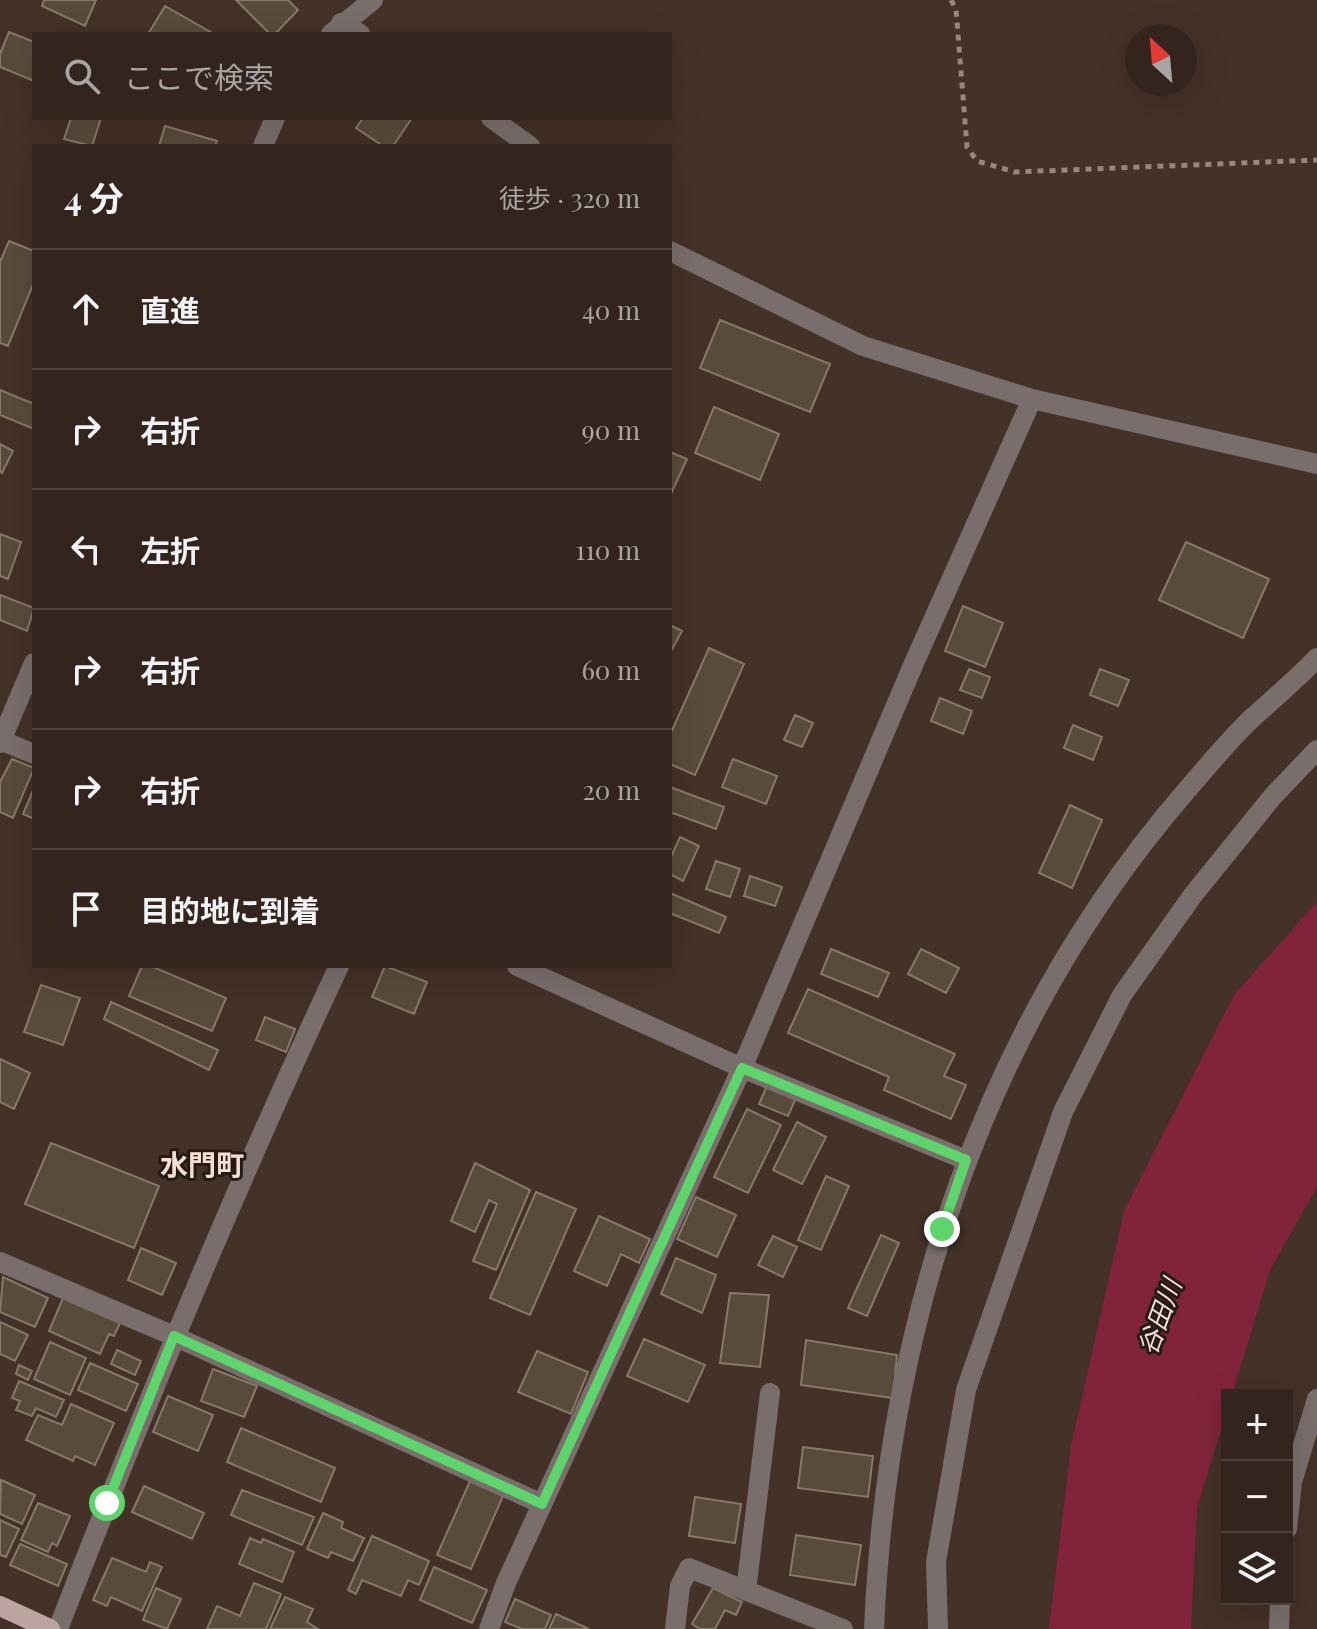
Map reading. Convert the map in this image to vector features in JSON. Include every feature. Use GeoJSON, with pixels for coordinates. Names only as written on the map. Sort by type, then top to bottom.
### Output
{"type":"FeatureCollection","features":[{"type":"Feature","properties":{"kind":"main road"},"geometry":{"type":"LineString","coordinates":[[0,1606],[50,1629]]}},
{"type":"Feature","properties":{"kind":"street"},"geometry":{"type":"LineString","coordinates":[[336,28],[373,0]]}},
{"type":"Feature","properties":{"kind":"street"},"geometry":{"type":"LineString","coordinates":[[264,144],[274,120]]}},
{"type":"Feature","properties":{"kind":"street"},"geometry":{"type":"LineString","coordinates":[[494,120],[527,144]]}},
{"type":"Feature","properties":{"kind":"street"},"geometry":{"type":"LineString","coordinates":[[672,252],[863,346],[1032,399],[1317,464]]}},
{"type":"Feature","properties":{"kind":"street"},"geometry":{"type":"LineString","coordinates":[[489,1629],[542,1504],[742,1068],[914,663],[1032,399]]}},
{"type":"Feature","properties":{"kind":"street"},"geometry":{"type":"LineString","coordinates":[[874,1629],[878,1534],[896,1419],[938,1243],[966,1160],[1020,1035],[1101,901],[1194,783],[1250,721],[1317,658]]}},
{"type":"Feature","properties":{"kind":"street"},"geometry":{"type":"LineString","coordinates":[[32,668],[0,741],[32,753]]}},
{"type":"Feature","properties":{"kind":"street"},"geometry":{"type":"LineString","coordinates":[[938,1629],[936,1562],[966,1390],[1063,1112],[1122,995],[1193,895],[1273,796],[1317,750]]}},
{"type":"Feature","properties":{"kind":"street"},"geometry":{"type":"LineString","coordinates":[[58,1629],[174,1336],[272,1109],[338,968]]}},
{"type":"Feature","properties":{"kind":"street"},"geometry":{"type":"LineString","coordinates":[[521,968],[742,1068],[966,1160]]}},
{"type":"Feature","properties":{"kind":"street"},"geometry":{"type":"LineString","coordinates":[[0,1262],[174,1336],[542,1504]]}},
{"type":"Feature","properties":{"kind":"street"},"geometry":{"type":"LineString","coordinates":[[746,1591],[770,1393]]}},
{"type":"Feature","properties":{"kind":"street"},"geometry":{"type":"LineString","coordinates":[[1293,1479],[1317,1399]]}},
{"type":"Feature","properties":{"kind":"street"},"geometry":{"type":"LineString","coordinates":[[675,1629],[680,1586],[689,1568],[843,1629]]}},
{"type":"Feature","properties":{"kind":"street"},"geometry":{"type":"LineString","coordinates":[[1279,1629],[1280,1605]]}},
{"type":"Feature","properties":{"kind":"path"},"geometry":{"type":"LineString","coordinates":[[951,0],[956,9],[965,136],[967,147],[977,161],[1015,172],[1317,160]]}},
{"type":"Feature","properties":{"kind":"water","name":"谷田川"},"geometry":{"type":"Polygon","coordinates":[[[1317,902],[1317,1187],[1270,1270],[1234,1389],[1221,1389],[1221,1430],[1197,1508],[1191,1629],[1049,1629],[1071,1446],[1124,1211],[1234,995],[1317,902]]]}},
{"type":"Feature","properties":{"kind":"building"},"geometry":{"type":"Polygon","coordinates":[[[44,0],[96,0],[85,26],[42,6],[44,0]]]}},
{"type":"Feature","properties":{"kind":"building"},"geometry":{"type":"Polygon","coordinates":[[[236,0],[288,0],[298,10],[277,32],[268,32],[236,0]]]}},
{"type":"Feature","properties":{"kind":"building"},"geometry":{"type":"Polygon","coordinates":[[[165,6],[210,32],[149,32],[165,6]]]}},
{"type":"Feature","properties":{"kind":"building"},"geometry":{"type":"Polygon","coordinates":[[[9,32],[32,41],[32,80],[0,67],[0,54],[9,32]]]}},
{"type":"Feature","properties":{"kind":"building"},"geometry":{"type":"Polygon","coordinates":[[[70,120],[100,120],[93,144],[64,139],[70,120]]]}},
{"type":"Feature","properties":{"kind":"building"},"geometry":{"type":"Polygon","coordinates":[[[362,120],[411,120],[394,144],[380,144],[356,128],[362,120]]]}},
{"type":"Feature","properties":{"kind":"building"},"geometry":{"type":"Polygon","coordinates":[[[165,126],[217,141],[216,144],[160,144],[165,126]]]}},
{"type":"Feature","properties":{"kind":"building"},"geometry":{"type":"Polygon","coordinates":[[[9,241],[32,250],[32,287],[8,346],[0,343],[0,262],[9,241]]]}},
{"type":"Feature","properties":{"kind":"building"},"geometry":{"type":"Polygon","coordinates":[[[720,320],[830,364],[810,412],[700,368],[720,320]]]}},
{"type":"Feature","properties":{"kind":"building"},"geometry":{"type":"Polygon","coordinates":[[[0,390],[32,403],[32,428],[0,415],[0,390]]]}},
{"type":"Feature","properties":{"kind":"building"},"geometry":{"type":"Polygon","coordinates":[[[714,407],[779,434],[760,480],[695,453],[714,407]]]}},
{"type":"Feature","properties":{"kind":"building"},"geometry":{"type":"Polygon","coordinates":[[[0,444],[13,451],[2,473],[0,471],[0,444]]]}},
{"type":"Feature","properties":{"kind":"building"},"geometry":{"type":"Polygon","coordinates":[[[672,453],[687,459],[672,492],[672,453]]]}},
{"type":"Feature","properties":{"kind":"building"},"geometry":{"type":"Polygon","coordinates":[[[0,534],[21,542],[8,579],[0,576],[0,534]]]}},
{"type":"Feature","properties":{"kind":"building"},"geometry":{"type":"Polygon","coordinates":[[[1186,542],[1269,579],[1243,638],[1159,600],[1186,542]]]}},
{"type":"Feature","properties":{"kind":"building"},"geometry":{"type":"Polygon","coordinates":[[[0,595],[32,607],[27,631],[0,620],[0,595]]]}},
{"type":"Feature","properties":{"kind":"building"},"geometry":{"type":"Polygon","coordinates":[[[963,606],[1003,623],[985,667],[945,651],[963,606]]]}},
{"type":"Feature","properties":{"kind":"building"},"geometry":{"type":"Polygon","coordinates":[[[672,626],[682,631],[672,649],[672,626]]]}},
{"type":"Feature","properties":{"kind":"building"},"geometry":{"type":"Polygon","coordinates":[[[709,648],[744,664],[695,775],[672,765],[672,731],[709,648]]]}},
{"type":"Feature","properties":{"kind":"building"},"geometry":{"type":"Polygon","coordinates":[[[969,669],[990,677],[982,698],[960,690],[969,669]]]}},
{"type":"Feature","properties":{"kind":"building"},"geometry":{"type":"Polygon","coordinates":[[[1100,669],[1129,680],[1118,706],[1090,695],[1100,669]]]}},
{"type":"Feature","properties":{"kind":"building"},"geometry":{"type":"Polygon","coordinates":[[[940,698],[972,711],[963,734],[931,721],[940,698]]]}},
{"type":"Feature","properties":{"kind":"building"},"geometry":{"type":"Polygon","coordinates":[[[795,715],[813,723],[802,747],[784,740],[795,715]]]}},
{"type":"Feature","properties":{"kind":"building"},"geometry":{"type":"Polygon","coordinates":[[[1073,725],[1102,737],[1093,760],[1064,748],[1073,725]]]}},
{"type":"Feature","properties":{"kind":"building"},"geometry":{"type":"Polygon","coordinates":[[[12,759],[32,767],[13,818],[0,812],[0,782],[12,759]]]}},
{"type":"Feature","properties":{"kind":"building"},"geometry":{"type":"Polygon","coordinates":[[[733,759],[777,776],[766,804],[722,787],[733,759]]]}},
{"type":"Feature","properties":{"kind":"building"},"geometry":{"type":"Polygon","coordinates":[[[672,788],[724,807],[716,829],[672,813],[672,788]]]}},
{"type":"Feature","properties":{"kind":"building"},"geometry":{"type":"Polygon","coordinates":[[[32,793],[32,818],[23,814],[32,793]]]}},
{"type":"Feature","properties":{"kind":"building"},"geometry":{"type":"Polygon","coordinates":[[[1070,805],[1102,820],[1072,888],[1039,873],[1070,805]]]}},
{"type":"Feature","properties":{"kind":"building"},"geometry":{"type":"Polygon","coordinates":[[[680,837],[699,846],[683,881],[672,875],[672,855],[680,837]]]}},
{"type":"Feature","properties":{"kind":"building"},"geometry":{"type":"Polygon","coordinates":[[[716,861],[740,869],[730,897],[706,889],[716,861]]]}},
{"type":"Feature","properties":{"kind":"building"},"geometry":{"type":"Polygon","coordinates":[[[750,876],[782,887],[775,906],[744,896],[750,876]]]}},
{"type":"Feature","properties":{"kind":"building"},"geometry":{"type":"Polygon","coordinates":[[[672,894],[726,917],[719,933],[672,914],[672,894]]]}},
{"type":"Feature","properties":{"kind":"building"},"geometry":{"type":"Polygon","coordinates":[[[831,949],[889,973],[878,997],[821,974],[831,949]]]}},
{"type":"Feature","properties":{"kind":"building"},"geometry":{"type":"Polygon","coordinates":[[[921,949],[959,968],[946,993],[908,974],[921,949]]]}},
{"type":"Feature","properties":{"kind":"building"},"geometry":{"type":"Polygon","coordinates":[[[141,968],[156,968],[226,998],[212,1031],[129,996],[141,968]]]}},
{"type":"Feature","properties":{"kind":"building"},"geometry":{"type":"Polygon","coordinates":[[[384,968],[427,982],[414,1014],[372,997],[384,968]]]}},
{"type":"Feature","properties":{"kind":"building"},"geometry":{"type":"Polygon","coordinates":[[[41,985],[80,998],[63,1045],[24,1032],[41,985]]]}},
{"type":"Feature","properties":{"kind":"building"},"geometry":{"type":"Polygon","coordinates":[[[808,989],[955,1054],[944,1076],[966,1085],[951,1119],[884,1090],[889,1077],[788,1033],[808,989]]]}},
{"type":"Feature","properties":{"kind":"building"},"geometry":{"type":"Polygon","coordinates":[[[111,1002],[218,1050],[209,1070],[104,1019],[111,1002]]]}},
{"type":"Feature","properties":{"kind":"building"},"geometry":{"type":"Polygon","coordinates":[[[265,1017],[295,1029],[286,1052],[256,1040],[265,1017]]]}},
{"type":"Feature","properties":{"kind":"building"},"geometry":{"type":"Polygon","coordinates":[[[0,1059],[30,1073],[14,1109],[0,1102],[0,1059]]]}},
{"type":"Feature","properties":{"kind":"building"},"geometry":{"type":"Polygon","coordinates":[[[768,1083],[797,1096],[788,1116],[759,1104],[768,1083]]]}},
{"type":"Feature","properties":{"kind":"building"},"geometry":{"type":"Polygon","coordinates":[[[747,1109],[781,1125],[748,1193],[714,1177],[747,1109]]]}},
{"type":"Feature","properties":{"kind":"building"},"geometry":{"type":"Polygon","coordinates":[[[797,1122],[826,1137],[802,1184],[773,1170],[797,1122]]]}},
{"type":"Feature","properties":{"kind":"building"},"geometry":{"type":"Polygon","coordinates":[[[51,1143],[159,1186],[134,1248],[25,1204],[51,1143]]]}},
{"type":"Feature","properties":{"kind":"building"},"geometry":{"type":"Polygon","coordinates":[[[475,1163],[530,1190],[496,1270],[473,1261],[497,1204],[489,1200],[475,1232],[451,1221],[475,1163]]]}},
{"type":"Feature","properties":{"kind":"building"},"geometry":{"type":"Polygon","coordinates":[[[826,1176],[849,1186],[821,1250],[798,1240],[826,1176]]]}},
{"type":"Feature","properties":{"kind":"building"},"geometry":{"type":"Polygon","coordinates":[[[536,1192],[576,1209],[530,1315],[490,1298],[536,1192]]]}},
{"type":"Feature","properties":{"kind":"building"},"geometry":{"type":"Polygon","coordinates":[[[696,1197],[736,1215],[717,1257],[677,1239],[696,1197]]]}},
{"type":"Feature","properties":{"kind":"building"},"geometry":{"type":"Polygon","coordinates":[[[599,1216],[650,1239],[639,1263],[621,1254],[607,1286],[574,1271],[599,1216]]]}},
{"type":"Feature","properties":{"kind":"building"},"geometry":{"type":"Polygon","coordinates":[[[881,1235],[899,1243],[867,1316],[848,1308],[881,1235]]]}},
{"type":"Feature","properties":{"kind":"building"},"geometry":{"type":"Polygon","coordinates":[[[773,1236],[797,1247],[783,1277],[758,1265],[773,1236]]]}},
{"type":"Feature","properties":{"kind":"building"},"geometry":{"type":"Polygon","coordinates":[[[141,1248],[176,1263],[162,1295],[128,1280],[141,1248]]]}},
{"type":"Feature","properties":{"kind":"building"},"geometry":{"type":"Polygon","coordinates":[[[676,1258],[716,1275],[702,1313],[661,1294],[676,1258]]]}},
{"type":"Feature","properties":{"kind":"building"},"geometry":{"type":"Polygon","coordinates":[[[3,1277],[48,1298],[35,1327],[0,1312],[3,1277]]]}},
{"type":"Feature","properties":{"kind":"building"},"geometry":{"type":"Polygon","coordinates":[[[730,1293],[769,1295],[760,1367],[720,1363],[730,1293]]]}},
{"type":"Feature","properties":{"kind":"building"},"geometry":{"type":"Polygon","coordinates":[[[63,1298],[120,1323],[114,1336],[109,1334],[100,1354],[49,1331],[63,1298]]]}},
{"type":"Feature","properties":{"kind":"building"},"geometry":{"type":"Polygon","coordinates":[[[0,1322],[28,1335],[15,1361],[0,1354],[0,1322]]]}},
{"type":"Feature","properties":{"kind":"building"},"geometry":{"type":"Polygon","coordinates":[[[644,1339],[705,1365],[688,1402],[627,1376],[644,1339]]]}},
{"type":"Feature","properties":{"kind":"building"},"geometry":{"type":"Polygon","coordinates":[[[806,1340],[897,1355],[893,1398],[801,1385],[806,1340]]]}},
{"type":"Feature","properties":{"kind":"building"},"geometry":{"type":"Polygon","coordinates":[[[50,1342],[86,1358],[70,1395],[34,1379],[50,1342]]]}},
{"type":"Feature","properties":{"kind":"building"},"geometry":{"type":"Polygon","coordinates":[[[117,1350],[141,1361],[135,1375],[111,1364],[117,1350]]]}},
{"type":"Feature","properties":{"kind":"building"},"geometry":{"type":"Polygon","coordinates":[[[537,1351],[588,1372],[571,1414],[518,1392],[537,1351]]]}},
{"type":"Feature","properties":{"kind":"building"},"geometry":{"type":"Polygon","coordinates":[[[90,1363],[138,1384],[126,1411],[78,1390],[90,1363]]]}},
{"type":"Feature","properties":{"kind":"building"},"geometry":{"type":"Polygon","coordinates":[[[19,1365],[32,1371],[28,1380],[16,1374],[19,1365]]]}},
{"type":"Feature","properties":{"kind":"building"},"geometry":{"type":"Polygon","coordinates":[[[213,1369],[257,1386],[244,1417],[201,1401],[213,1369]]]}},
{"type":"Feature","properties":{"kind":"building"},"geometry":{"type":"Polygon","coordinates":[[[19,1381],[64,1400],[56,1417],[36,1408],[32,1416],[16,1410],[20,1401],[12,1398],[19,1381]]]}},
{"type":"Feature","properties":{"kind":"building"},"geometry":{"type":"Polygon","coordinates":[[[168,1396],[213,1415],[198,1451],[153,1432],[168,1396]]]}},
{"type":"Feature","properties":{"kind":"building"},"geometry":{"type":"Polygon","coordinates":[[[71,1404],[114,1423],[95,1465],[75,1456],[73,1461],[26,1440],[38,1415],[62,1425],[71,1404]]]}},
{"type":"Feature","properties":{"kind":"building"},"geometry":{"type":"Polygon","coordinates":[[[241,1428],[335,1468],[321,1502],[227,1462],[241,1428]]]}},
{"type":"Feature","properties":{"kind":"building"},"geometry":{"type":"Polygon","coordinates":[[[803,1447],[873,1456],[868,1497],[798,1488],[803,1447]]]}},
{"type":"Feature","properties":{"kind":"building"},"geometry":{"type":"Polygon","coordinates":[[[1,1480],[35,1495],[22,1524],[0,1514],[1,1480]]]}},
{"type":"Feature","properties":{"kind":"building"},"geometry":{"type":"Polygon","coordinates":[[[470,1481],[503,1496],[471,1569],[437,1555],[470,1481]]]}},
{"type":"Feature","properties":{"kind":"building"},"geometry":{"type":"Polygon","coordinates":[[[144,1486],[204,1513],[192,1539],[132,1512],[144,1486]]]}},
{"type":"Feature","properties":{"kind":"building"},"geometry":{"type":"Polygon","coordinates":[[[242,1490],[314,1517],[302,1545],[231,1515],[242,1490]]]}},
{"type":"Feature","properties":{"kind":"building"},"geometry":{"type":"Polygon","coordinates":[[[695,1497],[741,1504],[735,1543],[689,1536],[695,1497]]]}},
{"type":"Feature","properties":{"kind":"building"},"geometry":{"type":"Polygon","coordinates":[[[38,1503],[70,1516],[57,1546],[52,1543],[48,1552],[21,1540],[38,1503]]]}},
{"type":"Feature","properties":{"kind":"building"},"geometry":{"type":"Polygon","coordinates":[[[323,1513],[343,1522],[341,1528],[364,1538],[353,1561],[331,1552],[328,1558],[307,1549],[323,1513]]]}},
{"type":"Feature","properties":{"kind":"building"},"geometry":{"type":"Polygon","coordinates":[[[0,1520],[19,1529],[6,1557],[0,1555],[0,1520]]]}},
{"type":"Feature","properties":{"kind":"building"},"geometry":{"type":"Polygon","coordinates":[[[796,1535],[861,1545],[855,1585],[790,1575],[796,1535]]]}},
{"type":"Feature","properties":{"kind":"building"},"geometry":{"type":"Polygon","coordinates":[[[372,1536],[429,1561],[419,1585],[408,1580],[401,1596],[362,1580],[356,1594],[348,1590],[372,1536]]]}},
{"type":"Feature","properties":{"kind":"building"},"geometry":{"type":"Polygon","coordinates":[[[250,1538],[261,1543],[263,1539],[294,1552],[282,1582],[239,1564],[250,1538]]]}},
{"type":"Feature","properties":{"kind":"building"},"geometry":{"type":"Polygon","coordinates":[[[20,1544],[67,1564],[58,1586],[10,1565],[20,1544]]]}},
{"type":"Feature","properties":{"kind":"building"},"geometry":{"type":"Polygon","coordinates":[[[112,1558],[146,1572],[150,1562],[162,1567],[142,1611],[111,1597],[107,1606],[93,1600],[112,1558]]]}},
{"type":"Feature","properties":{"kind":"building"},"geometry":{"type":"Polygon","coordinates":[[[434,1567],[487,1590],[472,1623],[420,1600],[434,1567]]]}},
{"type":"Feature","properties":{"kind":"building"},"geometry":{"type":"Polygon","coordinates":[[[254,1583],[281,1594],[266,1629],[207,1629],[217,1606],[240,1616],[254,1583]]]}},
{"type":"Feature","properties":{"kind":"building"},"geometry":{"type":"Polygon","coordinates":[[[156,1588],[181,1599],[167,1629],[143,1620],[156,1588]]]}},
{"type":"Feature","properties":{"kind":"building"},"geometry":{"type":"Polygon","coordinates":[[[713,1588],[742,1602],[736,1615],[725,1610],[715,1629],[700,1629],[692,1624],[713,1588]]]}},
{"type":"Feature","properties":{"kind":"building"},"geometry":{"type":"Polygon","coordinates":[[[285,1597],[313,1609],[307,1622],[318,1629],[270,1629],[285,1597]]]}},
{"type":"Feature","properties":{"kind":"building"},"geometry":{"type":"Polygon","coordinates":[[[515,1599],[551,1615],[545,1629],[522,1629],[505,1622],[515,1599]]]}},
{"type":"Feature","properties":{"kind":"building"},"geometry":{"type":"Polygon","coordinates":[[[556,1614],[589,1629],[549,1629],[556,1614]]]}},
{"type":"Feature","properties":{"kind":"district","name":"水門町"},"geometry":{"type":"Point","coordinates":[202,1165]}},
{"type":"Feature","properties":{"kind":"route"},"geometry":{"type":"LineString","coordinates":[[107,1503],[174,1336],[542,1504],[742,1068],[966,1160],[942,1229]]}}]}
